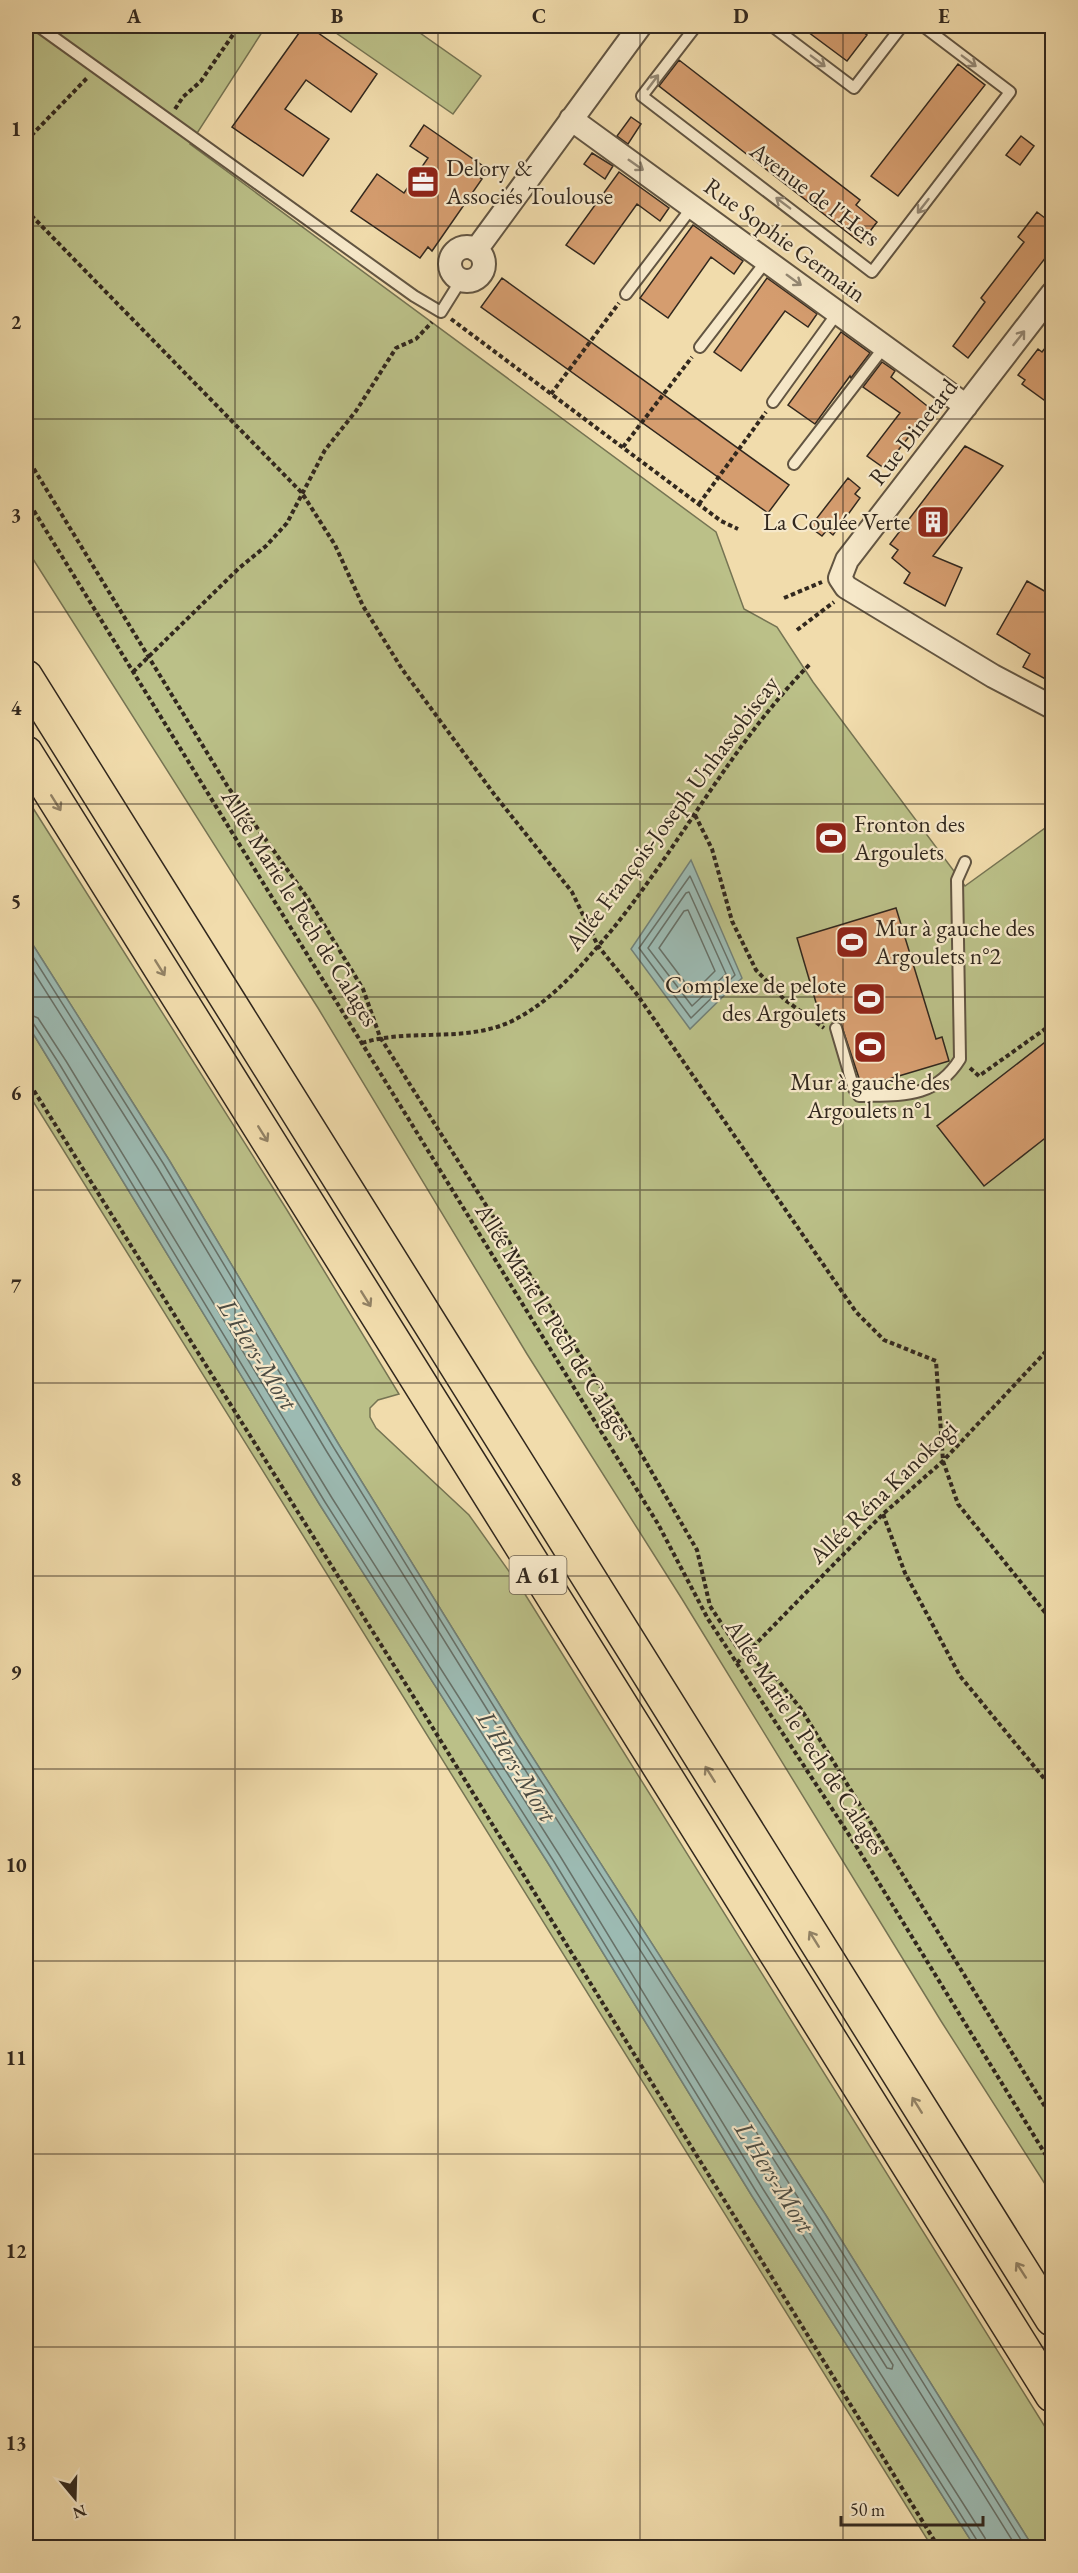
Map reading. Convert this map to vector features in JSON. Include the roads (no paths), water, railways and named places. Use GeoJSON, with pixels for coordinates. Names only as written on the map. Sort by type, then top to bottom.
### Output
{"type":"FeatureCollection","features":[{"type":"Feature","properties":{"kind":"highway","name":"A 61"},"geometry":{"type":"LineString","coordinates":[[26,677],[1053,2319]]}},
{"type":"Feature","properties":{"kind":"highway","name":"A 61"},"geometry":{"type":"LineString","coordinates":[[26,753],[1053,2395]]}},
{"type":"Feature","properties":{"kind":"street"},"geometry":{"type":"LineString","coordinates":[[461,280],[473,280],[482,272],[483,260],[476,250],[640,26]]}},
{"type":"Feature","properties":{"kind":"street","name":"Rue Sophie Germain"},"geometry":{"type":"LineString","coordinates":[[571,119],[966,406]]}},
{"type":"Feature","properties":{"kind":"street","name":"Rue Dinetard"},"geometry":{"type":"LineString","coordinates":[[1053,294],[847,560],[843,583],[993,676],[1053,707]]}},
{"type":"Feature","properties":{"kind":"lane"},"geometry":{"type":"LineString","coordinates":[[38,26],[405,289],[441,312],[461,280]]}},
{"type":"Feature","properties":{"kind":"lane","name":"Avenue de l'Hers"},"geometry":{"type":"LineString","coordinates":[[696,26],[642,96],[872,272],[1010,92],[923,26]]}},
{"type":"Feature","properties":{"kind":"lane"},"geometry":{"type":"LineString","coordinates":[[772,26],[854,88],[902,26]]}},
{"type":"Feature","properties":{"kind":"lane"},"geometry":{"type":"LineString","coordinates":[[626,294],[693,206]]}},
{"type":"Feature","properties":{"kind":"lane"},"geometry":{"type":"LineString","coordinates":[[700,347],[767,260]]}},
{"type":"Feature","properties":{"kind":"lane"},"geometry":{"type":"LineString","coordinates":[[773,402],[838,312]]}},
{"type":"Feature","properties":{"kind":"lane"},"geometry":{"type":"LineString","coordinates":[[794,464],[885,345]]}},
{"type":"Feature","properties":{"kind":"lane"},"geometry":{"type":"LineString","coordinates":[[836,1028],[854,1089],[859,1096],[926,1091],[951,1074],[960,1059],[957,880],[965,862]]}},
{"type":"Feature","properties":{"kind":"water"},"geometry":{"type":"Polygon","coordinates":[[[691,860],[742,978],[690,1029],[631,949],[691,860]]]}},
{"type":"Feature","properties":{"kind":"water","name":"L'Hers-Mort"},"geometry":{"type":"Polygon","coordinates":[[[26,934],[169,1160],[339,1445],[519,1736],[825,2214],[1033,2547],[975,2547],[752,2196],[548,1863],[320,1505],[26,1022],[26,934]]]}},
{"type":"Feature","properties":{"kind":"place","name":"Delory & Associés Toulouse"},"geometry":{"type":"Point","coordinates":[423,182]}},
{"type":"Feature","properties":{"kind":"place","name":"La Coulée Verte"},"geometry":{"type":"Point","coordinates":[933,522]}},
{"type":"Feature","properties":{"kind":"place","name":"Fronton des Argoulets"},"geometry":{"type":"Point","coordinates":[831,838]}},
{"type":"Feature","properties":{"kind":"place","name":"Mur à gauche des Argoulets n°2"},"geometry":{"type":"Point","coordinates":[852,942]}},
{"type":"Feature","properties":{"kind":"place","name":"Complexe de pelote des Argoulets"},"geometry":{"type":"Point","coordinates":[869,999]}},
{"type":"Feature","properties":{"kind":"place","name":"Mur à gauche des Argoulets n°1"},"geometry":{"type":"Point","coordinates":[870,1047]}}]}
